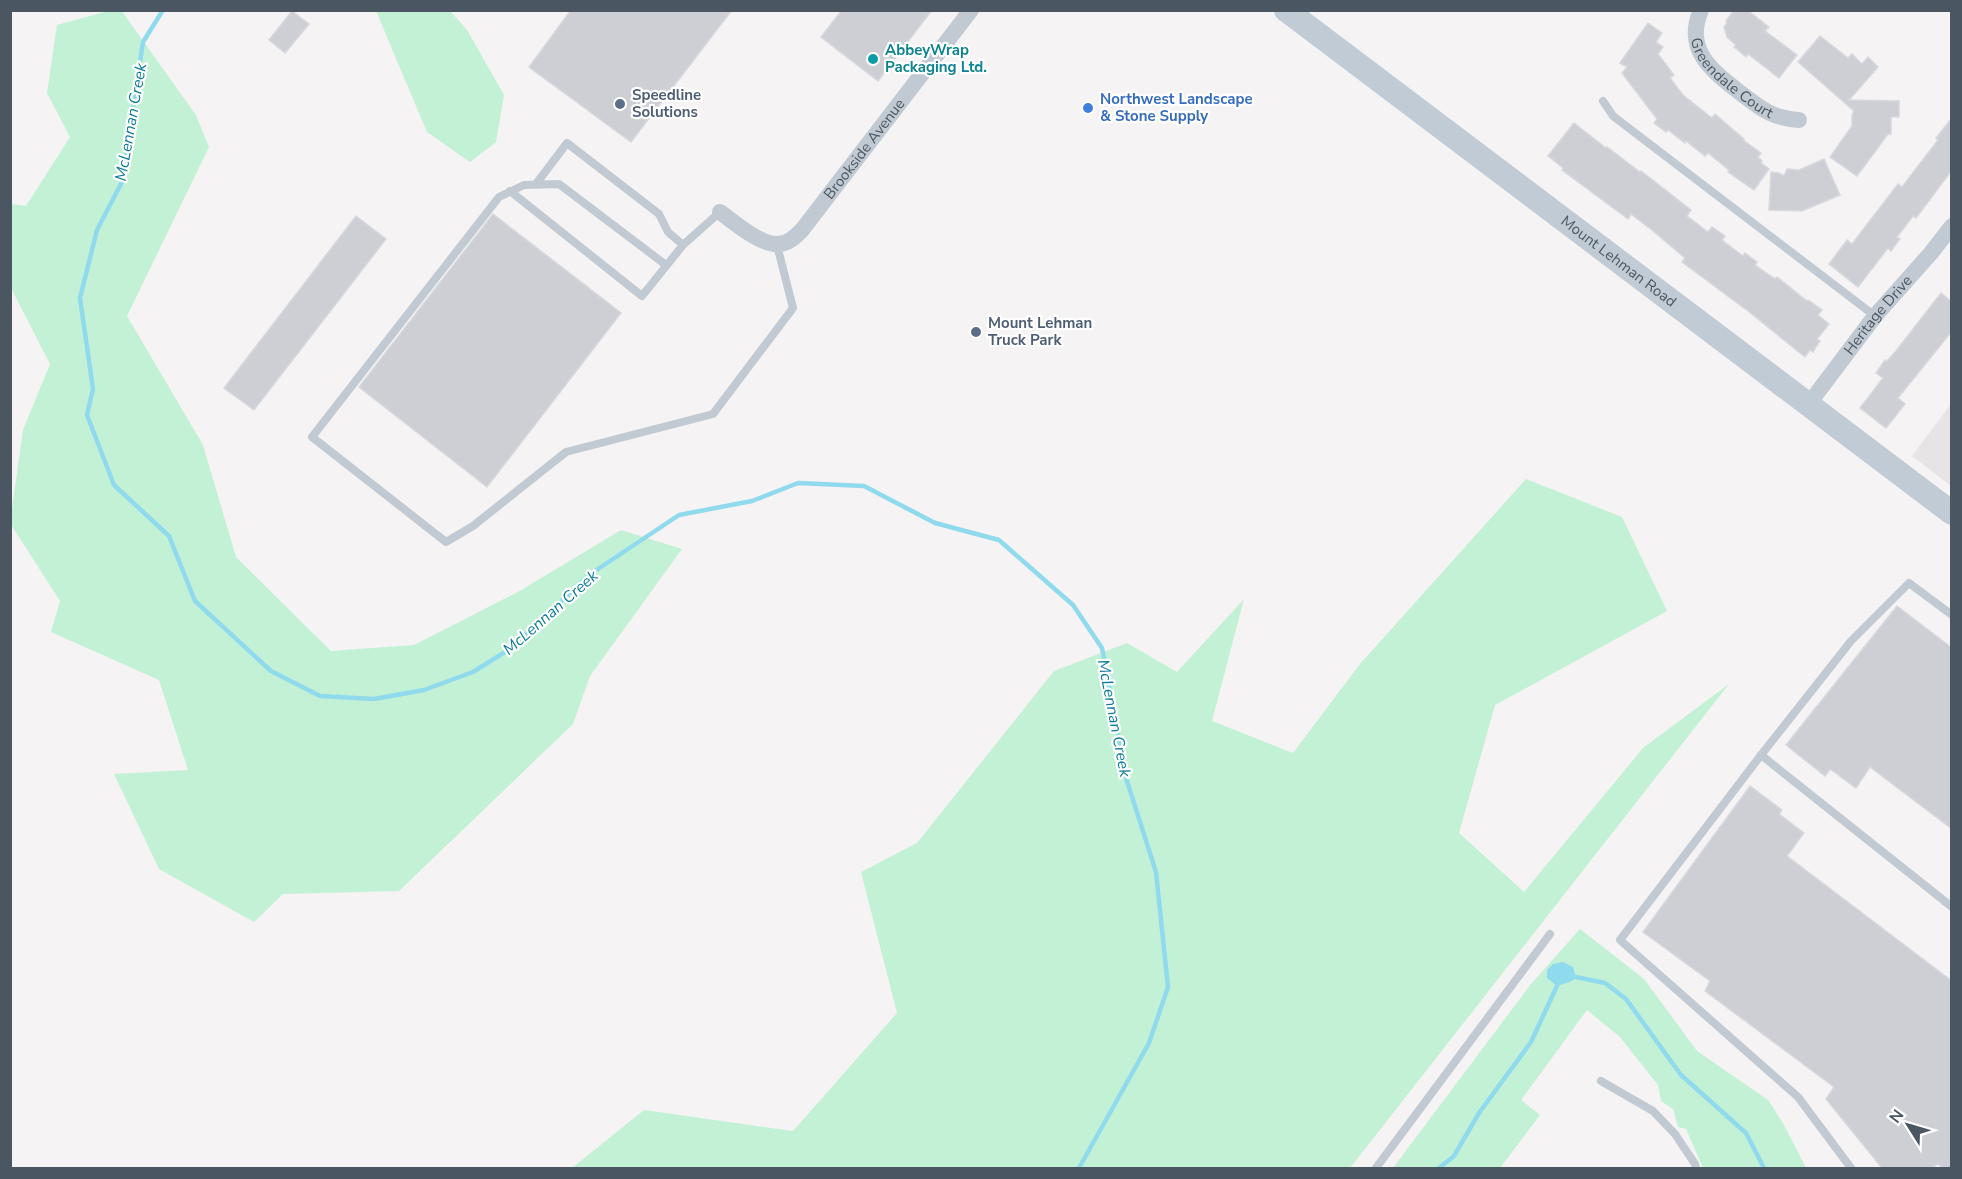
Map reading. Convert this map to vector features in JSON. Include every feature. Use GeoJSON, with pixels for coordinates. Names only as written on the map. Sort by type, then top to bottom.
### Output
{"type":"FeatureCollection","features":[{"type":"Feature","properties":{"kind":"main road","name":"Mount Lehman Road"},"geometry":{"type":"LineString","coordinates":[[1286,10],[1952,513]]}},
{"type":"Feature","properties":{"kind":"street","name":"Brookside Avenue"},"geometry":{"type":"LineString","coordinates":[[777,245],[790,241],[802,230],[971,10]]}},
{"type":"Feature","properties":{"kind":"street","name":"Greendale Court"},"geometry":{"type":"LineString","coordinates":[[1701,10],[1696,36],[1701,54],[1710,69],[1766,112],[1782,119],[1799,120]]}},
{"type":"Feature","properties":{"kind":"street"},"geometry":{"type":"LineString","coordinates":[[720,212],[751,234],[777,245]]}},
{"type":"Feature","properties":{"kind":"street","name":"Heritage Drive"},"geometry":{"type":"LineString","coordinates":[[1808,405],[1875,316],[1952,226]]}},
{"type":"Feature","properties":{"kind":"lane"},"geometry":{"type":"LineString","coordinates":[[1603,101],[1613,116],[1875,316]]}},
{"type":"Feature","properties":{"kind":"lane"},"geometry":{"type":"LineString","coordinates":[[536,184],[567,143],[659,214],[668,232],[683,245]]}},
{"type":"Feature","properties":{"kind":"lane"},"geometry":{"type":"LineString","coordinates":[[666,265],[559,184],[524,185],[499,196],[312,437],[446,542],[473,526],[566,452],[712,414],[793,308],[777,245]]}},
{"type":"Feature","properties":{"kind":"lane"},"geometry":{"type":"LineString","coordinates":[[510,191],[642,296],[683,245],[720,212]]}},
{"type":"Feature","properties":{"kind":"lane"},"geometry":{"type":"LineString","coordinates":[[1851,1168],[1798,1096],[1620,939],[1761,754],[1851,641],[1909,583],[1952,615]]}},
{"type":"Feature","properties":{"kind":"lane"},"geometry":{"type":"LineString","coordinates":[[1761,754],[1952,907]]}},
{"type":"Feature","properties":{"kind":"lane"},"geometry":{"type":"LineString","coordinates":[[1376,1168],[1550,934]]}},
{"type":"Feature","properties":{"kind":"lane"},"geometry":{"type":"LineString","coordinates":[[1601,1081],[1653,1111],[1675,1134],[1696,1168]]}},
{"type":"Feature","properties":{"kind":"shaded area"},"geometry":{"type":"Polygon","coordinates":[[[1951,404],[1951,486],[1912,456],[1951,404]]]}},
{"type":"Feature","properties":{"kind":"green space"},"geometry":{"type":"Polygon","coordinates":[[[121,10],[196,115],[209,147],[127,316],[203,445],[236,557],[331,651],[414,645],[518,592],[621,530],[682,549],[590,676],[573,724],[399,891],[283,894],[254,922],[159,869],[114,774],[188,770],[159,680],[51,632],[60,601],[10,523],[23,430],[50,364],[11,288],[11,204],[26,206],[70,137],[47,93],[57,25],[108,11],[121,10]]]}},
{"type":"Feature","properties":{"kind":"green space"},"geometry":{"type":"Polygon","coordinates":[[[376,11],[450,11],[467,30],[504,95],[496,142],[470,162],[427,132],[376,11]]]}},
{"type":"Feature","properties":{"kind":"green space"},"geometry":{"type":"Polygon","coordinates":[[[1526,479],[1622,517],[1667,611],[1495,705],[1459,833],[1524,892],[1643,748],[1729,684],[1350,1168],[572,1168],[644,1110],[793,1131],[897,1013],[861,872],[917,843],[1054,671],[1127,643],[1177,672],[1244,599],[1212,721],[1293,753],[1360,664],[1526,479]]]}},
{"type":"Feature","properties":{"kind":"green space"},"geometry":{"type":"Polygon","coordinates":[[[1580,929],[1644,979],[1697,1051],[1768,1100],[1783,1123],[1806,1168],[1703,1168],[1686,1129],[1678,1127],[1673,1109],[1661,1101],[1658,1085],[1620,1037],[1587,1010],[1521,1100],[1540,1115],[1500,1168],[1393,1168],[1531,984],[1580,929]]]}},
{"type":"Feature","properties":{"kind":"water"},"geometry":{"type":"Polygon","coordinates":[[[1563,962],[1573,967],[1576,977],[1572,981],[1557,986],[1547,978],[1547,970],[1553,964],[1563,962]]]}},
{"type":"Feature","properties":{"kind":"building","name":"Speedline Solutions"},"geometry":{"type":"Polygon","coordinates":[[[571,10],[732,10],[631,142],[529,67],[571,10]]]}},
{"type":"Feature","properties":{"kind":"building","name":"AbbeyWrap Packaging Ltd."},"geometry":{"type":"Polygon","coordinates":[[[842,10],[932,10],[878,81],[821,37],[842,10]]]}},
{"type":"Feature","properties":{"kind":"building"},"geometry":{"type":"Polygon","coordinates":[[[1734,10],[1747,10],[1769,27],[1765,31],[1797,55],[1779,78],[1748,54],[1746,57],[1734,47],[1736,45],[1727,37],[1724,27],[1734,10]]]}},
{"type":"Feature","properties":{"kind":"building"},"geometry":{"type":"Polygon","coordinates":[[[292,11],[309,24],[285,53],[269,40],[292,11]]]}},
{"type":"Feature","properties":{"kind":"building"},"geometry":{"type":"Polygon","coordinates":[[[1648,23],[1662,33],[1656,42],[1663,47],[1658,54],[1674,75],[1670,78],[1683,95],[1712,118],[1715,114],[1761,153],[1758,157],[1761,163],[1769,169],[1754,190],[1728,172],[1729,170],[1708,153],[1705,156],[1686,141],[1685,143],[1654,123],[1657,119],[1622,73],[1627,67],[1620,63],[1648,23]]]}},
{"type":"Feature","properties":{"kind":"building"},"geometry":{"type":"Polygon","coordinates":[[[1820,36],[1848,58],[1852,54],[1862,64],[1868,57],[1878,67],[1849,100],[1899,101],[1899,117],[1891,117],[1891,134],[1888,134],[1857,176],[1830,157],[1852,126],[1854,111],[1798,62],[1820,36]]]}},
{"type":"Feature","properties":{"kind":"building"},"geometry":{"type":"Polygon","coordinates":[[[1952,118],[1952,170],[1916,218],[1913,216],[1897,237],[1900,239],[1891,251],[1888,248],[1858,287],[1829,264],[1847,240],[1852,244],[1898,184],[1902,187],[1952,118]]]}},
{"type":"Feature","properties":{"kind":"building"},"geometry":{"type":"Polygon","coordinates":[[[1574,123],[1691,210],[1687,216],[1708,232],[1712,227],[1725,236],[1722,240],[1743,256],[1745,253],[1757,262],[1755,265],[1775,279],[1777,277],[1822,310],[1818,315],[1829,324],[1817,339],[1820,341],[1813,352],[1810,350],[1805,357],[1682,262],[1685,258],[1631,214],[1628,219],[1562,170],[1563,168],[1548,156],[1574,123]]]}},
{"type":"Feature","properties":{"kind":"building"},"geometry":{"type":"Polygon","coordinates":[[[1824,159],[1840,195],[1802,211],[1769,210],[1771,172],[1784,176],[1787,169],[1799,170],[1824,159]]]}},
{"type":"Feature","properties":{"kind":"building"},"geometry":{"type":"Polygon","coordinates":[[[493,214],[621,313],[487,487],[359,387],[493,214]]]}},
{"type":"Feature","properties":{"kind":"building"},"geometry":{"type":"Polygon","coordinates":[[[356,216],[386,239],[254,410],[224,388],[356,216]]]}},
{"type":"Feature","properties":{"kind":"building"},"geometry":{"type":"Polygon","coordinates":[[[1941,293],[1952,302],[1952,331],[1898,398],[1905,404],[1886,428],[1860,408],[1883,378],[1876,373],[1885,360],[1887,361],[1896,351],[1941,293]]]}},
{"type":"Feature","properties":{"kind":"building"},"geometry":{"type":"Polygon","coordinates":[[[1897,606],[1952,648],[1952,829],[1870,767],[1856,788],[1830,769],[1825,776],[1786,745],[1897,606]]]}},
{"type":"Feature","properties":{"kind":"building"},"geometry":{"type":"Polygon","coordinates":[[[1750,786],[1782,810],[1779,814],[1804,833],[1787,856],[1952,981],[1952,1168],[1943,1168],[1938,1164],[1932,1168],[1882,1168],[1826,1099],[1834,1087],[1705,991],[1710,981],[1643,932],[1750,786]]]}},
{"type":"Feature","properties":{"kind":"waterway","name":"McLennan Creek"},"geometry":{"type":"LineString","coordinates":[[163,10],[143,42],[122,182],[97,230],[80,298],[93,389],[87,415],[114,485],[169,536],[195,601],[271,671],[320,696],[374,699],[424,690],[473,672],[513,647],[589,575],[679,515],[752,501],[798,483],[864,486],[935,523],[999,540],[1073,605],[1102,648],[1126,778],[1156,872],[1168,987],[1149,1043],[1079,1168]]}},
{"type":"Feature","properties":{"kind":"waterway"},"geometry":{"type":"LineString","coordinates":[[1576,977],[1605,983],[1626,999],[1681,1075],[1746,1133],[1764,1168]]}},
{"type":"Feature","properties":{"kind":"waterway"},"geometry":{"type":"LineString","coordinates":[[1439,1168],[1454,1156],[1479,1113],[1531,1042],[1557,986]]}},
{"type":"Feature","properties":{"kind":"place","name":"AbbeyWrap Packaging Ltd."},"geometry":{"type":"Point","coordinates":[873,59]}},
{"type":"Feature","properties":{"kind":"place","name":"Speedline Solutions"},"geometry":{"type":"Point","coordinates":[620,104]}},
{"type":"Feature","properties":{"kind":"place","name":"Northwest Landscape & Stone Supply"},"geometry":{"type":"Point","coordinates":[1088,108]}},
{"type":"Feature","properties":{"kind":"place","name":"Mount Lehman Truck Park"},"geometry":{"type":"Point","coordinates":[976,332]}}]}
